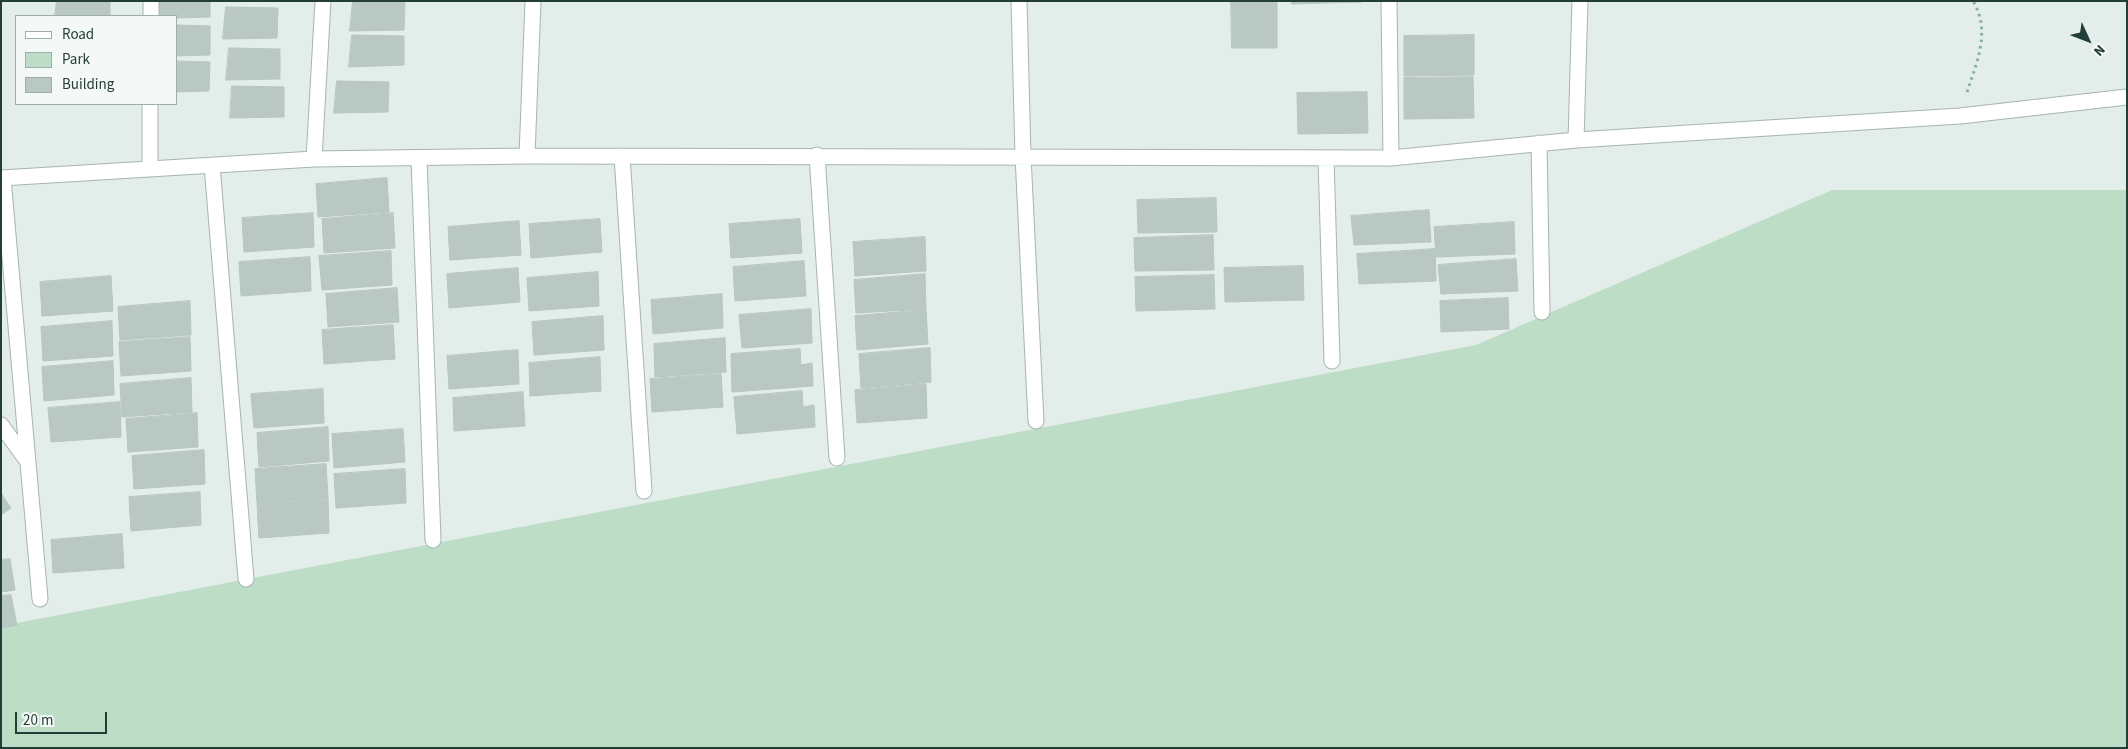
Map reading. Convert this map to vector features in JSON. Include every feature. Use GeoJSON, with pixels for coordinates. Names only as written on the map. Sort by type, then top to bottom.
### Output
{"type":"FeatureCollection","features":[{"type":"Feature","properties":{"kind":"street"},"geometry":{"type":"LineString","coordinates":[[151,1],[151,15]]}},
{"type":"Feature","properties":{"kind":"street"},"geometry":{"type":"LineString","coordinates":[[314,159],[323,1]]}},
{"type":"Feature","properties":{"kind":"street"},"geometry":{"type":"LineString","coordinates":[[527,156],[533,1]]}},
{"type":"Feature","properties":{"kind":"street"},"geometry":{"type":"LineString","coordinates":[[1019,1],[1022,156],[1036,421]]}},
{"type":"Feature","properties":{"kind":"street"},"geometry":{"type":"LineString","coordinates":[[1389,1],[1391,158]]}},
{"type":"Feature","properties":{"kind":"street"},"geometry":{"type":"LineString","coordinates":[[1576,140],[1580,1]]}},
{"type":"Feature","properties":{"kind":"street"},"geometry":{"type":"LineString","coordinates":[[40,599],[2,178],[314,159],[817,155],[1391,158],[1576,140],[1960,116],[2127,97]]}},
{"type":"Feature","properties":{"kind":"street"},"geometry":{"type":"LineString","coordinates":[[150,105],[150,169]]}},
{"type":"Feature","properties":{"kind":"street"},"geometry":{"type":"LineString","coordinates":[[1539,143],[1542,312]]}},
{"type":"Feature","properties":{"kind":"street"},"geometry":{"type":"LineString","coordinates":[[817,155],[837,458]]}},
{"type":"Feature","properties":{"kind":"street"},"geometry":{"type":"LineString","coordinates":[[622,156],[644,491]]}},
{"type":"Feature","properties":{"kind":"street"},"geometry":{"type":"LineString","coordinates":[[419,158],[434,540]]}},
{"type":"Feature","properties":{"kind":"street"},"geometry":{"type":"LineString","coordinates":[[1326,158],[1332,361]]}},
{"type":"Feature","properties":{"kind":"street"},"geometry":{"type":"LineString","coordinates":[[212,165],[246,579]]}},
{"type":"Feature","properties":{"kind":"street"},"geometry":{"type":"LineString","coordinates":[[1,425],[28,463]]}},
{"type":"Feature","properties":{"kind":"path"},"geometry":{"type":"LineString","coordinates":[[1960,116],[1980,52],[1982,23],[1973,1]]}},
{"type":"Feature","properties":{"kind":"green space"},"geometry":{"type":"Polygon","coordinates":[[[1832,190],[2127,190],[2127,748],[1,748],[1,626],[1476,345],[1832,190]]]}},
{"type":"Feature","properties":{"kind":"building"},"geometry":{"type":"Polygon","coordinates":[[[57,1],[110,1],[110,15],[55,15],[57,1]]]}},
{"type":"Feature","properties":{"kind":"building"},"geometry":{"type":"Polygon","coordinates":[[[157,1],[210,1],[210,17],[178,18],[178,15],[156,15],[157,1]]]}},
{"type":"Feature","properties":{"kind":"building"},"geometry":{"type":"Polygon","coordinates":[[[353,1],[405,1],[404,30],[350,31],[353,1]]]}},
{"type":"Feature","properties":{"kind":"building"},"geometry":{"type":"Polygon","coordinates":[[[1231,1],[1277,1],[1277,48],[1232,48],[1231,1]]]}},
{"type":"Feature","properties":{"kind":"building"},"geometry":{"type":"Polygon","coordinates":[[[1292,1],[1362,1],[1362,2],[1292,4],[1292,1]]]}},
{"type":"Feature","properties":{"kind":"building"},"geometry":{"type":"Polygon","coordinates":[[[226,7],[278,8],[277,38],[223,39],[226,7]]]}},
{"type":"Feature","properties":{"kind":"building"},"geometry":{"type":"Polygon","coordinates":[[[178,25],[210,26],[210,55],[178,56],[178,25]]]}},
{"type":"Feature","properties":{"kind":"building"},"geometry":{"type":"Polygon","coordinates":[[[352,35],[404,36],[404,65],[349,67],[352,35]]]}},
{"type":"Feature","properties":{"kind":"building"},"geometry":{"type":"Polygon","coordinates":[[[1474,35],[1474,75],[1404,76],[1404,36],[1474,35]]]}},
{"type":"Feature","properties":{"kind":"building"},"geometry":{"type":"Polygon","coordinates":[[[229,48],[280,49],[280,79],[226,80],[229,48]]]}},
{"type":"Feature","properties":{"kind":"building"},"geometry":{"type":"Polygon","coordinates":[[[178,61],[210,62],[209,91],[178,92],[178,61]]]}},
{"type":"Feature","properties":{"kind":"building"},"geometry":{"type":"Polygon","coordinates":[[[1473,77],[1474,118],[1404,119],[1404,78],[1473,77]]]}},
{"type":"Feature","properties":{"kind":"building"},"geometry":{"type":"Polygon","coordinates":[[[337,81],[389,82],[388,112],[334,113],[337,81]]]}},
{"type":"Feature","properties":{"kind":"building"},"geometry":{"type":"Polygon","coordinates":[[[232,86],[284,87],[284,117],[230,118],[232,86]]]}},
{"type":"Feature","properties":{"kind":"building"},"geometry":{"type":"Polygon","coordinates":[[[1367,92],[1368,133],[1298,134],[1297,93],[1367,92]]]}},
{"type":"Feature","properties":{"kind":"building"},"geometry":{"type":"Polygon","coordinates":[[[387,178],[389,212],[318,217],[316,184],[387,178]]]}},
{"type":"Feature","properties":{"kind":"building"},"geometry":{"type":"Polygon","coordinates":[[[1216,198],[1217,232],[1138,233],[1137,200],[1216,198]]]}},
{"type":"Feature","properties":{"kind":"building"},"geometry":{"type":"Polygon","coordinates":[[[1429,210],[1431,242],[1354,245],[1351,216],[1429,210]]]}},
{"type":"Feature","properties":{"kind":"building"},"geometry":{"type":"Polygon","coordinates":[[[313,213],[314,247],[244,252],[242,218],[313,213]]]}},
{"type":"Feature","properties":{"kind":"building"},"geometry":{"type":"Polygon","coordinates":[[[393,213],[395,248],[324,253],[322,219],[393,213]]]}},
{"type":"Feature","properties":{"kind":"building"},"geometry":{"type":"Polygon","coordinates":[[[600,219],[602,252],[531,258],[529,224],[600,219]]]}},
{"type":"Feature","properties":{"kind":"building"},"geometry":{"type":"Polygon","coordinates":[[[800,219],[802,253],[731,258],[729,224],[800,219]]]}},
{"type":"Feature","properties":{"kind":"building"},"geometry":{"type":"Polygon","coordinates":[[[519,221],[521,255],[450,260],[448,227],[519,221]]]}},
{"type":"Feature","properties":{"kind":"building"},"geometry":{"type":"Polygon","coordinates":[[[1514,222],[1515,254],[1436,257],[1434,227],[1514,222]]]}},
{"type":"Feature","properties":{"kind":"building"},"geometry":{"type":"Polygon","coordinates":[[[1213,235],[1214,270],[1135,271],[1134,238],[1213,235]]]}},
{"type":"Feature","properties":{"kind":"building"},"geometry":{"type":"Polygon","coordinates":[[[925,237],[926,271],[855,276],[853,242],[925,237]]]}},
{"type":"Feature","properties":{"kind":"building"},"geometry":{"type":"Polygon","coordinates":[[[1435,249],[1436,281],[1359,284],[1357,254],[1435,249]]]}},
{"type":"Feature","properties":{"kind":"building"},"geometry":{"type":"Polygon","coordinates":[[[391,251],[392,285],[322,290],[319,256],[391,251]]]}},
{"type":"Feature","properties":{"kind":"building"},"geometry":{"type":"Polygon","coordinates":[[[310,257],[311,291],[241,296],[239,262],[310,257]]]}},
{"type":"Feature","properties":{"kind":"building"},"geometry":{"type":"Polygon","coordinates":[[[1516,259],[1518,291],[1441,294],[1438,265],[1516,259]]]}},
{"type":"Feature","properties":{"kind":"building"},"geometry":{"type":"Polygon","coordinates":[[[804,261],[806,296],[735,301],[733,267],[804,261]]]}},
{"type":"Feature","properties":{"kind":"building"},"geometry":{"type":"Polygon","coordinates":[[[1303,266],[1304,300],[1225,302],[1224,268],[1303,266]]]}},
{"type":"Feature","properties":{"kind":"building"},"geometry":{"type":"Polygon","coordinates":[[[518,268],[520,302],[449,308],[447,274],[518,268]]]}},
{"type":"Feature","properties":{"kind":"building"},"geometry":{"type":"Polygon","coordinates":[[[598,272],[599,306],[529,311],[527,278],[598,272]]]}},
{"type":"Feature","properties":{"kind":"building"},"geometry":{"type":"Polygon","coordinates":[[[925,274],[926,309],[856,313],[854,280],[925,274]]]}},
{"type":"Feature","properties":{"kind":"building"},"geometry":{"type":"Polygon","coordinates":[[[1214,275],[1215,309],[1136,311],[1135,277],[1214,275]]]}},
{"type":"Feature","properties":{"kind":"building"},"geometry":{"type":"Polygon","coordinates":[[[111,276],[113,311],[42,316],[40,282],[111,276]]]}},
{"type":"Feature","properties":{"kind":"building"},"geometry":{"type":"Polygon","coordinates":[[[397,288],[399,322],[328,327],[326,294],[397,288]]]}},
{"type":"Feature","properties":{"kind":"building"},"geometry":{"type":"Polygon","coordinates":[[[722,294],[723,328],[653,334],[651,300],[722,294]]]}},
{"type":"Feature","properties":{"kind":"building"},"geometry":{"type":"Polygon","coordinates":[[[1508,298],[1509,329],[1441,332],[1440,301],[1508,298]]]}},
{"type":"Feature","properties":{"kind":"building"},"geometry":{"type":"Polygon","coordinates":[[[190,301],[191,335],[120,340],[118,307],[190,301]]]}},
{"type":"Feature","properties":{"kind":"building"},"geometry":{"type":"Polygon","coordinates":[[[811,309],[812,343],[742,348],[739,315],[811,309]]]}},
{"type":"Feature","properties":{"kind":"building"},"geometry":{"type":"Polygon","coordinates":[[[926,310],[928,344],[857,350],[855,316],[926,310]]]}},
{"type":"Feature","properties":{"kind":"building"},"geometry":{"type":"Polygon","coordinates":[[[603,316],[604,350],[534,355],[532,322],[603,316]]]}},
{"type":"Feature","properties":{"kind":"building"},"geometry":{"type":"Polygon","coordinates":[[[112,321],[113,356],[43,361],[41,327],[112,321]]]}},
{"type":"Feature","properties":{"kind":"building"},"geometry":{"type":"Polygon","coordinates":[[[393,325],[395,359],[324,364],[322,330],[393,325]]]}},
{"type":"Feature","properties":{"kind":"building"},"geometry":{"type":"Polygon","coordinates":[[[190,337],[191,371],[121,376],[119,342],[190,337]]]}},
{"type":"Feature","properties":{"kind":"building"},"geometry":{"type":"Polygon","coordinates":[[[725,338],[726,372],[655,377],[654,344],[725,338]]]}},
{"type":"Feature","properties":{"kind":"building"},"geometry":{"type":"Polygon","coordinates":[[[930,348],[931,382],[861,388],[859,354],[930,348]]]}},
{"type":"Feature","properties":{"kind":"building"},"geometry":{"type":"Polygon","coordinates":[[[800,349],[801,365],[812,363],[813,386],[732,392],[731,354],[800,349]]]}},
{"type":"Feature","properties":{"kind":"building"},"geometry":{"type":"Polygon","coordinates":[[[518,350],[519,384],[449,389],[447,356],[518,350]]]}},
{"type":"Feature","properties":{"kind":"building"},"geometry":{"type":"Polygon","coordinates":[[[600,357],[601,391],[530,396],[529,363],[600,357]]]}},
{"type":"Feature","properties":{"kind":"building"},"geometry":{"type":"Polygon","coordinates":[[[113,361],[114,395],[44,401],[42,367],[113,361]]]}},
{"type":"Feature","properties":{"kind":"building"},"geometry":{"type":"Polygon","coordinates":[[[721,374],[723,407],[652,412],[650,379],[721,374]]]}},
{"type":"Feature","properties":{"kind":"building"},"geometry":{"type":"Polygon","coordinates":[[[191,378],[192,412],[122,417],[120,384],[191,378]]]}},
{"type":"Feature","properties":{"kind":"building"},"geometry":{"type":"Polygon","coordinates":[[[926,384],[927,418],[857,423],[855,390],[926,384]]]}},
{"type":"Feature","properties":{"kind":"building"},"geometry":{"type":"Polygon","coordinates":[[[323,389],[324,423],[254,428],[251,394],[323,389]]]}},
{"type":"Feature","properties":{"kind":"building"},"geometry":{"type":"Polygon","coordinates":[[[802,391],[803,407],[814,405],[815,427],[737,434],[734,397],[802,391]]]}},
{"type":"Feature","properties":{"kind":"building"},"geometry":{"type":"Polygon","coordinates":[[[523,392],[525,426],[454,431],[453,398],[523,392]]]}},
{"type":"Feature","properties":{"kind":"building"},"geometry":{"type":"Polygon","coordinates":[[[120,402],[121,437],[51,442],[48,408],[120,402]]]}},
{"type":"Feature","properties":{"kind":"building"},"geometry":{"type":"Polygon","coordinates":[[[197,413],[198,447],[128,452],[126,419],[197,413]]]}},
{"type":"Feature","properties":{"kind":"building"},"geometry":{"type":"Polygon","coordinates":[[[328,427],[329,461],[259,467],[257,433],[328,427]]]}},
{"type":"Feature","properties":{"kind":"building"},"geometry":{"type":"Polygon","coordinates":[[[403,429],[405,462],[334,468],[332,434],[403,429]]]}},
{"type":"Feature","properties":{"kind":"building"},"geometry":{"type":"Polygon","coordinates":[[[204,450],[205,484],[134,489],[132,456],[204,450]]]}},
{"type":"Feature","properties":{"kind":"building"},"geometry":{"type":"Polygon","coordinates":[[[326,464],[328,498],[257,503],[255,469],[326,464]]]}},
{"type":"Feature","properties":{"kind":"building"},"geometry":{"type":"Polygon","coordinates":[[[405,469],[406,503],[336,508],[334,474],[405,469]]]}},
{"type":"Feature","properties":{"kind":"building"},"geometry":{"type":"Polygon","coordinates":[[[200,492],[201,525],[131,531],[129,497],[200,492]]]}},
{"type":"Feature","properties":{"kind":"building"},"geometry":{"type":"Polygon","coordinates":[[[1,493],[11,508],[1,515],[1,493]]]}},
{"type":"Feature","properties":{"kind":"building"},"geometry":{"type":"Polygon","coordinates":[[[328,499],[329,533],[259,538],[257,504],[328,499]]]}},
{"type":"Feature","properties":{"kind":"building"},"geometry":{"type":"Polygon","coordinates":[[[122,534],[124,568],[53,573],[51,540],[122,534]]]}},
{"type":"Feature","properties":{"kind":"building"},"geometry":{"type":"Polygon","coordinates":[[[10,559],[15,590],[1,592],[1,560],[10,559]]]}},
{"type":"Feature","properties":{"kind":"building"},"geometry":{"type":"Polygon","coordinates":[[[11,595],[17,625],[1,628],[1,596],[11,595]]]}}]}
